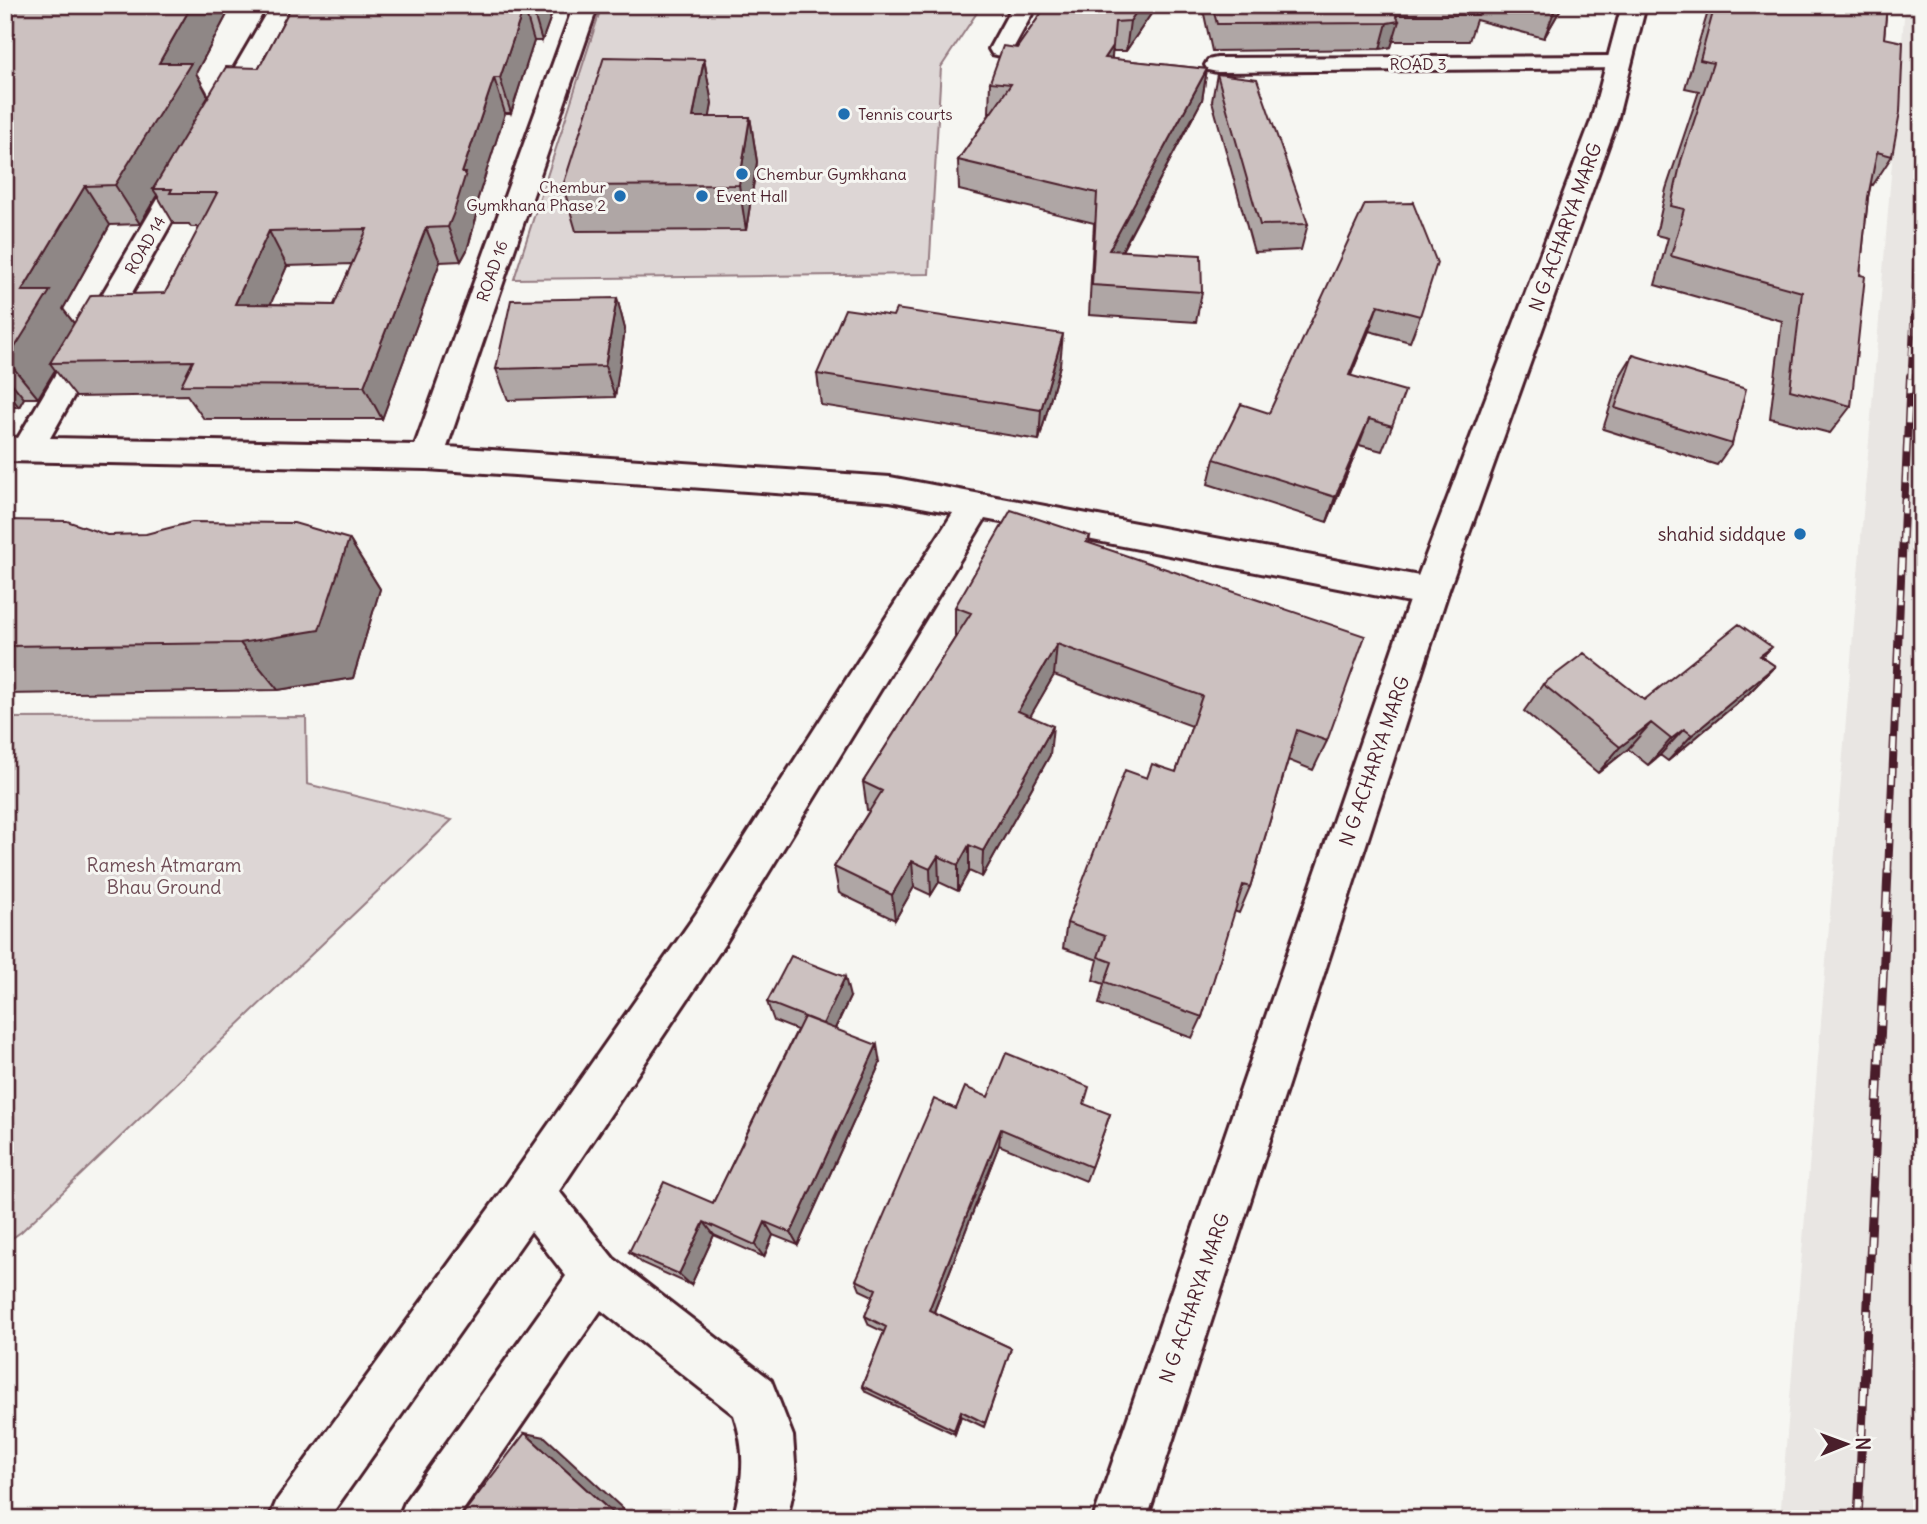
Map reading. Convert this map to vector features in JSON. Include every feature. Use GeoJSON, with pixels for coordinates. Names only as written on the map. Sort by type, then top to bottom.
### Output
{"type":"FeatureCollection","features":[{"type":"Feature","properties":{"kind":"street","name":"ROAD 14"},"geometry":{"type":"LineString","coordinates":[[17,449],[283,5]]}},
{"type":"Feature","properties":{"kind":"street","name":"ROAD 16"},"geometry":{"type":"LineString","coordinates":[[427,457],[586,5]]}},
{"type":"Feature","properties":{"kind":"street"},"geometry":{"type":"LineString","coordinates":[[1001,49],[1025,5]]}},
{"type":"Feature","properties":{"kind":"street","name":"N G ACHARYA MARG"},"geometry":{"type":"LineString","coordinates":[[1120,1519],[1430,592],[1604,121],[1634,5]]}},
{"type":"Feature","properties":{"kind":"street","name":"ROAD 3"},"geometry":{"type":"LineString","coordinates":[[1217,65],[1618,63]]}},
{"type":"Feature","properties":{"kind":"street"},"geometry":{"type":"LineString","coordinates":[[17,449],[427,457],[890,489],[1430,592]]}},
{"type":"Feature","properties":{"kind":"street"},"geometry":{"type":"LineString","coordinates":[[296,1519],[524,1201],[711,928],[975,507]]}},
{"type":"Feature","properties":{"kind":"street"},"geometry":{"type":"LineString","coordinates":[[524,1201],[542,1207],[596,1275],[754,1398],[767,1436],[770,1477],[760,1519]]}},
{"type":"Feature","properties":{"kind":"street"},"geometry":{"type":"LineString","coordinates":[[425,1519],[596,1275]]}},
{"type":"Feature","properties":{"kind":"shaded area"},"geometry":{"type":"Polygon","coordinates":[[[1905,5],[1922,5],[1922,1519],[1780,1519],[1905,5]]]}},
{"type":"Feature","properties":{"kind":"green space","name":"Chembur Gymkhana"},"geometry":{"type":"Polygon","coordinates":[[[602,5],[982,5],[941,67],[929,274],[514,279],[602,5]]]}},
{"type":"Feature","properties":{"kind":"green space","name":"Ramesh Atmaram Bhau Ground"},"geometry":{"type":"Polygon","coordinates":[[[306,717],[307,784],[452,820],[21,1232],[5,1243],[5,718],[306,717]]]}},
{"type":"Feature","properties":{"kind":"building"},"geometry":{"type":"Polygon","coordinates":[[[5,5],[192,5],[159,63],[191,63],[115,185],[85,186],[22,291],[50,291],[7,360],[5,360],[5,5]]]}},
{"type":"Feature","properties":{"kind":"building"},"geometry":{"type":"Polygon","coordinates":[[[292,5],[533,5],[524,7],[500,78],[494,78],[462,173],[466,173],[448,227],[426,228],[364,386],[181,385],[193,361],[50,363],[91,295],[165,293],[217,193],[170,193],[172,189],[153,189],[226,67],[259,68],[292,5]],[[367,229],[269,231],[235,304],[334,305],[367,229]]]}},
{"type":"Feature","properties":{"kind":"building"},"geometry":{"type":"Polygon","coordinates":[[[1047,5],[1141,5],[1130,21],[1115,22],[1113,46],[1105,58],[1207,69],[1109,250],[1201,255],[1202,292],[1092,285],[1097,193],[958,160],[1011,84],[990,82],[1003,46],[1017,48],[1047,5]]]}},
{"type":"Feature","properties":{"kind":"building"},"geometry":{"type":"Polygon","coordinates":[[[1212,5],[1474,5],[1478,15],[1396,15],[1399,21],[1387,23],[1217,24],[1212,5]]]}},
{"type":"Feature","properties":{"kind":"building"},"geometry":{"type":"Polygon","coordinates":[[[1529,5],[1558,5],[1554,12],[1529,5]]]}},
{"type":"Feature","properties":{"kind":"building"},"geometry":{"type":"Polygon","coordinates":[[[1715,5],[1887,5],[1884,38],[1903,42],[1900,112],[1892,156],[1877,152],[1868,197],[1860,275],[1865,276],[1851,406],[1790,390],[1802,292],[1671,256],[1684,209],[1671,206],[1681,161],[1713,63],[1700,60],[1715,5]]]}},
{"type":"Feature","properties":{"kind":"building"},"geometry":{"type":"Polygon","coordinates":[[[604,57],[704,59],[693,117],[750,117],[739,185],[563,186],[604,57]]]}},
{"type":"Feature","properties":{"kind":"building"},"geometry":{"type":"Polygon","coordinates":[[[1217,74],[1257,79],[1308,224],[1260,225],[1217,74]]]}},
{"type":"Feature","properties":{"kind":"building"},"geometry":{"type":"Polygon","coordinates":[[[1413,203],[1437,263],[1420,316],[1378,305],[1349,375],[1405,391],[1392,426],[1369,419],[1335,497],[1214,459],[1241,404],[1269,413],[1365,204],[1413,203]]]}},
{"type":"Feature","properties":{"kind":"building"},"geometry":{"type":"Polygon","coordinates":[[[617,298],[605,366],[496,369],[511,300],[617,298]]]}},
{"type":"Feature","properties":{"kind":"building"},"geometry":{"type":"Polygon","coordinates":[[[845,309],[893,316],[896,309],[1063,334],[1041,410],[817,374],[845,309]]]}},
{"type":"Feature","properties":{"kind":"building"},"geometry":{"type":"Polygon","coordinates":[[[1633,355],[1746,389],[1732,444],[1615,408],[1633,355]]]}},
{"type":"Feature","properties":{"kind":"building"},"geometry":{"type":"Polygon","coordinates":[[[1011,510],[1090,536],[1086,542],[1365,636],[1327,741],[1297,730],[1250,887],[1243,885],[1202,1017],[1105,982],[1112,962],[1098,957],[1105,936],[1067,923],[1125,770],[1147,778],[1152,764],[1176,772],[1202,696],[1057,644],[1018,711],[1053,726],[983,851],[969,845],[958,865],[938,856],[930,869],[912,861],[892,895],[834,867],[882,791],[863,782],[971,613],[955,607],[1011,510]]]}},
{"type":"Feature","properties":{"kind":"building"},"geometry":{"type":"Polygon","coordinates":[[[5,520],[67,521],[107,535],[146,534],[192,522],[294,523],[349,539],[319,630],[240,643],[5,646],[5,520]]]}},
{"type":"Feature","properties":{"kind":"building"},"geometry":{"type":"Polygon","coordinates":[[[1739,624],[1772,647],[1760,656],[1775,666],[1692,735],[1684,729],[1671,739],[1651,723],[1620,747],[1543,684],[1584,653],[1644,700],[1739,624]]]}},
{"type":"Feature","properties":{"kind":"building"},"geometry":{"type":"Polygon","coordinates":[[[791,956],[845,977],[823,1024],[767,1002],[791,956]]]}},
{"type":"Feature","properties":{"kind":"building"},"geometry":{"type":"Polygon","coordinates":[[[804,1017],[877,1045],[791,1233],[765,1222],[755,1245],[704,1222],[679,1274],[629,1252],[664,1182],[713,1203],[804,1017]]]}},
{"type":"Feature","properties":{"kind":"building"},"geometry":{"type":"Polygon","coordinates":[[[1006,1053],[1089,1087],[1084,1104],[1110,1114],[1091,1167],[1001,1129],[929,1310],[1011,1348],[985,1423],[961,1411],[954,1430],[862,1386],[886,1327],[865,1316],[876,1289],[856,1280],[934,1099],[956,1109],[965,1087],[988,1097],[1006,1053]]]}},
{"type":"Feature","properties":{"kind":"building"},"geometry":{"type":"Polygon","coordinates":[[[525,1433],[619,1519],[459,1519],[525,1433]]]}},
{"type":"Feature","properties":{"kind":"railway"},"geometry":{"type":"LineString","coordinates":[[1910,378],[1922,122]]}},
{"type":"Feature","properties":{"kind":"railway"},"geometry":{"type":"LineString","coordinates":[[1888,873],[1910,376]]}},
{"type":"Feature","properties":{"kind":"railway"},"geometry":{"type":"LineString","coordinates":[[1858,1519],[1888,871]]}},
{"type":"Feature","properties":{"kind":"place","name":"Tennis courts"},"geometry":{"type":"Point","coordinates":[844,114]}},
{"type":"Feature","properties":{"kind":"place","name":"Chembur Gymkhana"},"geometry":{"type":"Point","coordinates":[742,174]}},
{"type":"Feature","properties":{"kind":"place","name":"Chembur Gymkhana Phase 2"},"geometry":{"type":"Point","coordinates":[620,196]}},
{"type":"Feature","properties":{"kind":"place","name":"Event Hall"},"geometry":{"type":"Point","coordinates":[702,196]}},
{"type":"Feature","properties":{"kind":"place","name":"shahid siddque"},"geometry":{"type":"Point","coordinates":[1800,534]}}]}
